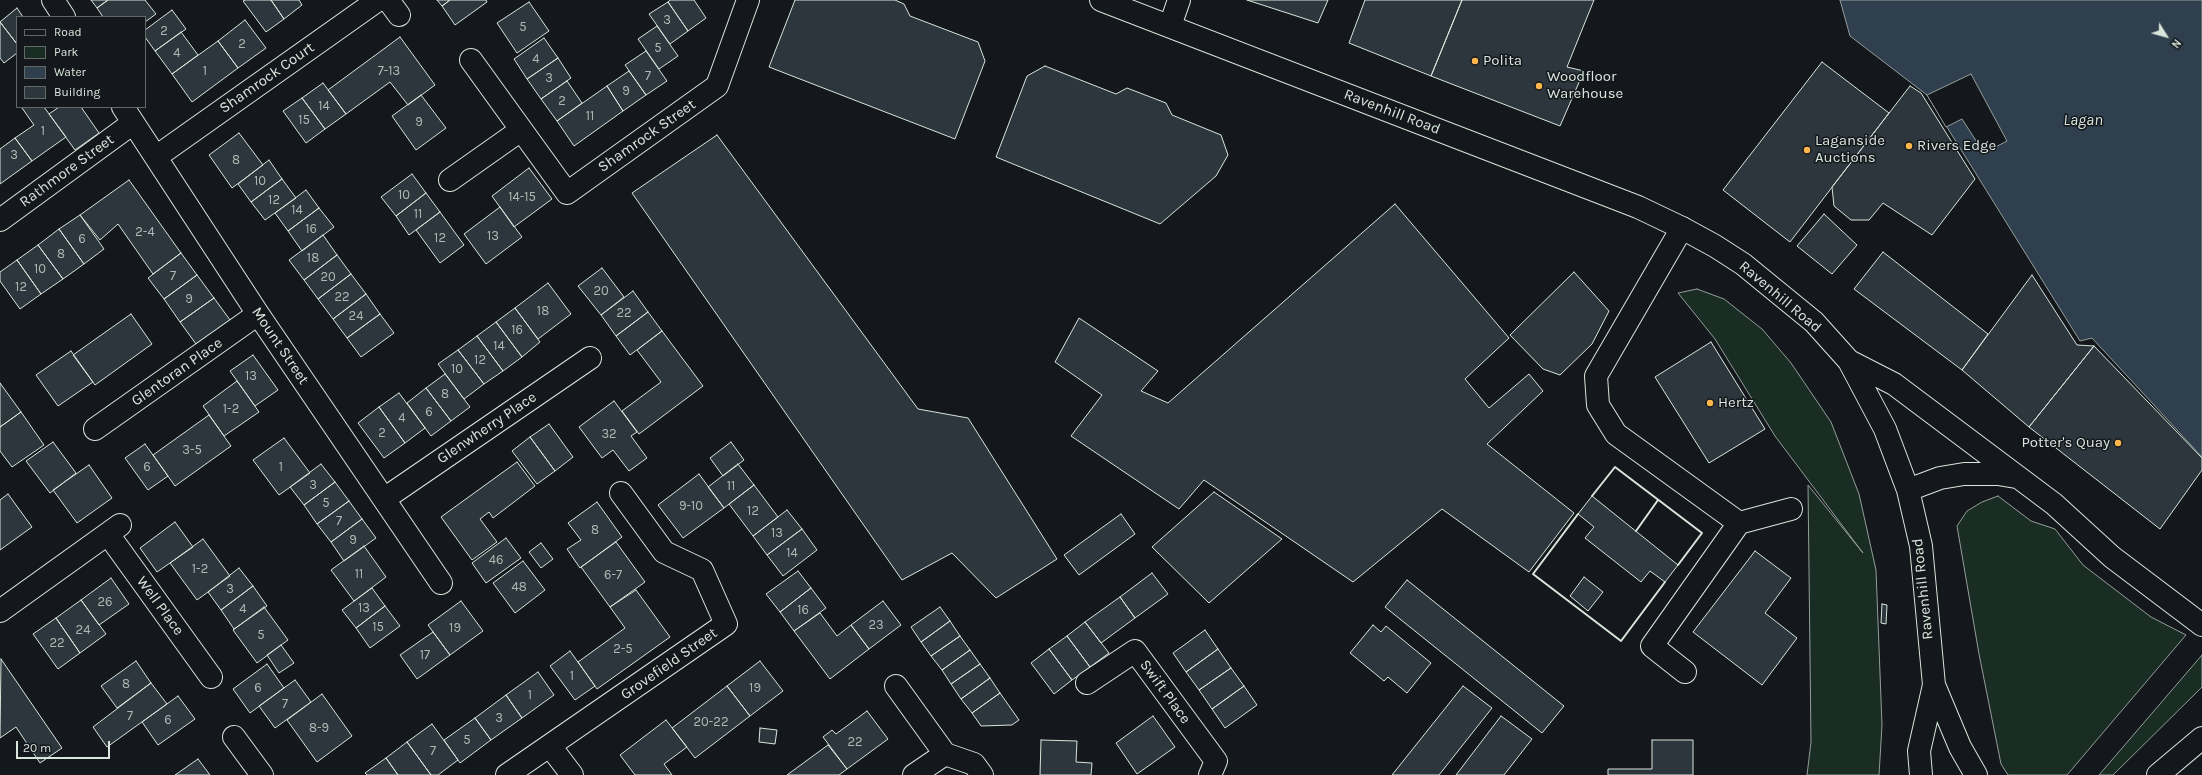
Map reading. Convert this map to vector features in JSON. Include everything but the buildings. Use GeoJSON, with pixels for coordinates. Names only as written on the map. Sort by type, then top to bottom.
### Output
{"type":"FeatureCollection","features":[{"type":"Feature","properties":{"kind":"street"},"geometry":{"type":"LineString","coordinates":[[53,0],[63,16]]}},
{"type":"Feature","properties":{"kind":"street","name":"Shamrock Court"},"geometry":{"type":"LineString","coordinates":[[156,157],[378,0]]}},
{"type":"Feature","properties":{"kind":"street","name":"Shamrock Street"},"geometry":{"type":"LineString","coordinates":[[471,60],[567,193],[717,86],[748,0]]}},
{"type":"Feature","properties":{"kind":"street","name":"Ravenhill Road"},"geometry":{"type":"LineString","coordinates":[[1101,0],[1638,207],[1682,228],[1743,264],[1814,322],[1849,362],[1885,429],[1908,490],[1921,546],[1934,685],[1960,747],[1976,775]]}},
{"type":"Feature","properties":{"kind":"street"},"geometry":{"type":"LineString","coordinates":[[1170,26],[1179,0]]}},
{"type":"Feature","properties":{"kind":"street","name":"Mount Street"},"geometry":{"type":"LineString","coordinates":[[128,115],[258,314],[441,583]]}},
{"type":"Feature","properties":{"kind":"street","name":"Rathmore Street"},"geometry":{"type":"LineString","coordinates":[[0,220],[128,115]]}},
{"type":"Feature","properties":{"kind":"street"},"geometry":{"type":"LineString","coordinates":[[450,180],[521,130]]}},
{"type":"Feature","properties":{"kind":"street"},"geometry":{"type":"LineString","coordinates":[[1682,228],[1596,376],[1598,406],[1616,434],[1739,523]]}},
{"type":"Feature","properties":{"kind":"street","name":"Glentoran Place"},"geometry":{"type":"LineString","coordinates":[[95,429],[258,314]]}},
{"type":"Feature","properties":{"kind":"street","name":"Glenwherry Place"},"geometry":{"type":"LineString","coordinates":[[384,499],[590,358]]}},
{"type":"Feature","properties":{"kind":"street"},"geometry":{"type":"LineString","coordinates":[[1849,362],[1894,384],[2054,504],[2112,557],[2202,625]]}},
{"type":"Feature","properties":{"kind":"street"},"geometry":{"type":"LineString","coordinates":[[1908,490],[1940,478],[1964,474],[1998,474],[2016,477]]}},
{"type":"Feature","properties":{"kind":"street","name":"Grovefield Street"},"geometry":{"type":"LineString","coordinates":[[507,775],[726,624],[702,570],[664,552],[621,493]]}},
{"type":"Feature","properties":{"kind":"street"},"geometry":{"type":"LineString","coordinates":[[1685,672],[1652,646],[1739,523],[1791,509]]}},
{"type":"Feature","properties":{"kind":"street","name":"Well Place"},"geometry":{"type":"LineString","coordinates":[[0,611],[114,529],[211,677]]}},
{"type":"Feature","properties":{"kind":"street","name":"Swift Place"},"geometry":{"type":"LineString","coordinates":[[1087,683],[1135,651],[1213,768]]}},
{"type":"Feature","properties":{"kind":"street","name":"Ravenhill Road"},"geometry":{"type":"LineString","coordinates":[[1920,775],[1919,751],[1934,685]]}},
{"type":"Feature","properties":{"kind":"street"},"geometry":{"type":"LineString","coordinates":[[896,686],[945,754],[974,764],[982,775]]}},
{"type":"Feature","properties":{"kind":"street"},"geometry":{"type":"LineString","coordinates":[[234,737],[262,775]]}},
{"type":"Feature","properties":{"kind":"street"},"geometry":{"type":"LineString","coordinates":[[2158,775],[2202,738]]}},
{"type":"Feature","properties":{"kind":"street"},"geometry":{"type":"LineString","coordinates":[[550,746],[572,775]]}},
{"type":"Feature","properties":{"kind":"street"},"geometry":{"type":"LineString","coordinates":[[914,775],[945,754]]}},
{"type":"Feature","properties":{"kind":"green space"},"geometry":{"type":"Polygon","coordinates":[[[1697,289],[1724,299],[1762,329],[1791,363],[1831,422],[1859,494],[1876,570],[1882,725],[1879,775],[1807,775],[1811,742],[1808,485],[1863,553],[1775,436],[1715,339],[1678,293],[1697,289]]]}},
{"type":"Feature","properties":{"kind":"green space"},"geometry":{"type":"Polygon","coordinates":[[[1998,496],[2031,521],[2055,529],[2083,565],[2151,617],[2186,635],[2067,775],[2008,775],[2001,764],[1979,654],[1957,526],[1967,511],[1982,502],[1998,496]]]}},
{"type":"Feature","properties":{"kind":"green space"},"geometry":{"type":"Polygon","coordinates":[[[2202,655],[2202,687],[2113,775],[2099,775],[2202,655]]]}},
{"type":"Feature","properties":{"kind":"water","name":"Lagan"},"geometry":{"type":"Polygon","coordinates":[[[1840,0],[2202,0],[2202,457],[2092,338],[2080,341],[1927,95],[1850,36],[1840,0]]]}},
{"type":"Feature","properties":{"kind":"pier"},"geometry":{"type":"Polygon","coordinates":[[[1971,74],[2007,141],[1984,153],[1962,119],[1946,127],[1927,95],[1971,74]]]}},
{"type":"Feature","properties":{"kind":"wall"},"geometry":{"type":"LineString","coordinates":[[1592,496],[1615,467],[1702,533],[1678,565]]}},
{"type":"Feature","properties":{"kind":"wall"},"geometry":{"type":"LineString","coordinates":[[1636,531],[1658,500]]}},
{"type":"Feature","properties":{"kind":"wall"},"geometry":{"type":"LineString","coordinates":[[1578,514],[1533,574],[1621,641],[1665,582]]}},
{"type":"Feature","properties":{"kind":"place","name":"Polita"},"geometry":{"type":"Point","coordinates":[1475,61]}},
{"type":"Feature","properties":{"kind":"place","name":"Woodfloor Warehouse"},"geometry":{"type":"Point","coordinates":[1539,86]}},
{"type":"Feature","properties":{"kind":"place","name":"Rivers Edge"},"geometry":{"type":"Point","coordinates":[1909,146]}},
{"type":"Feature","properties":{"kind":"place","name":"Laganside Auctions"},"geometry":{"type":"Point","coordinates":[1807,150]}},
{"type":"Feature","properties":{"kind":"place","name":"Hertz"},"geometry":{"type":"Point","coordinates":[1710,403]}},
{"type":"Feature","properties":{"kind":"place","name":"Potter's Quay"},"geometry":{"type":"Point","coordinates":[2118,443]}}]}
